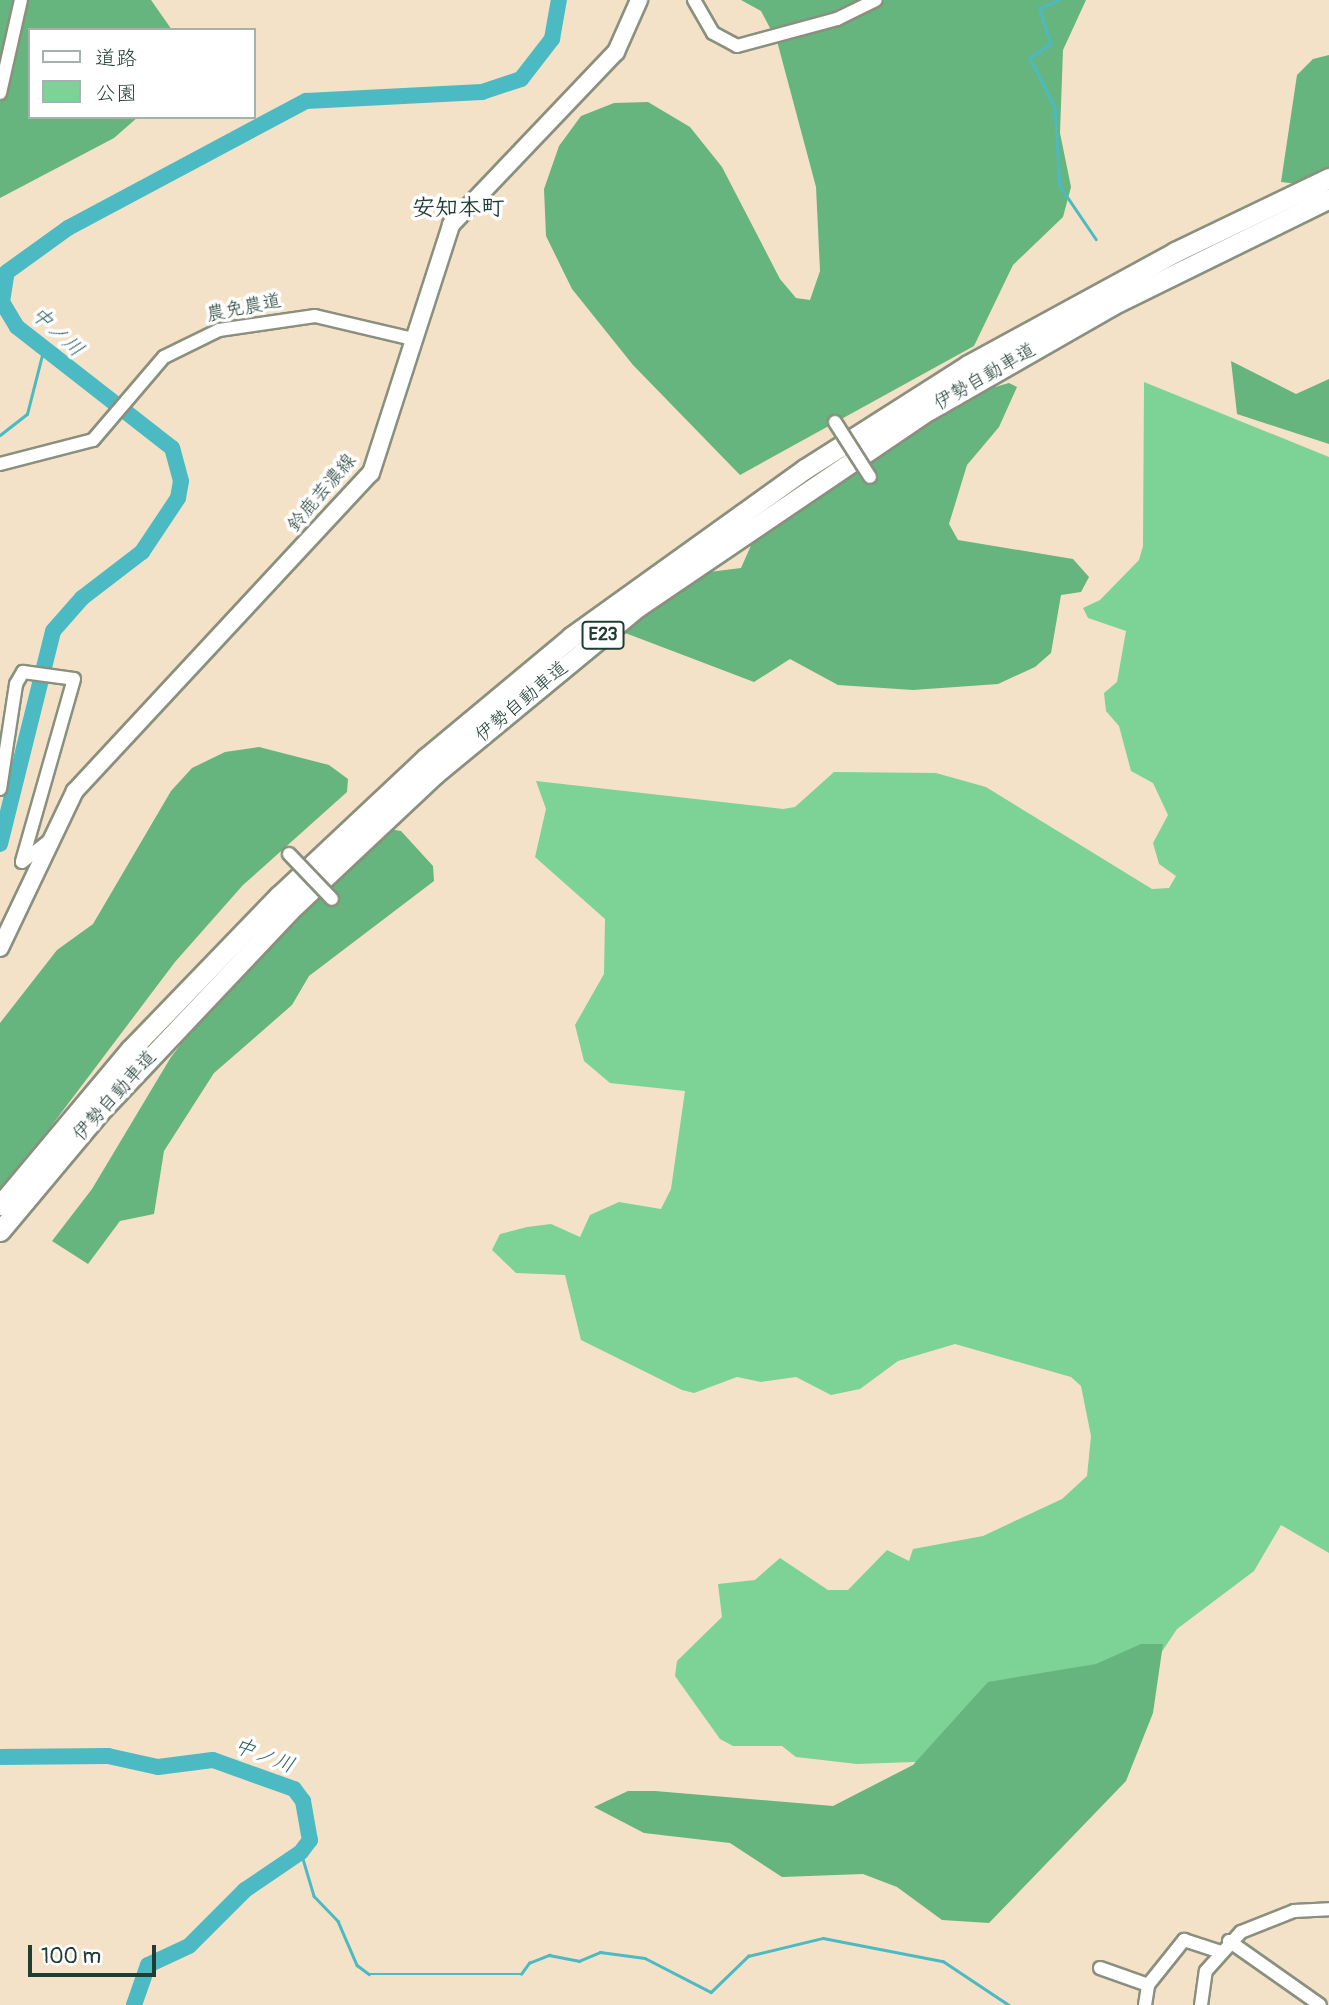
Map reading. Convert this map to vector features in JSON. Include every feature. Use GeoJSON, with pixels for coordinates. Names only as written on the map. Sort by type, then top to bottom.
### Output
{"type":"FeatureCollection","features":[{"type":"Feature","properties":{"kind":"highway","name":"伊勢自動車道"},"geometry":{"type":"LineString","coordinates":[[0,1205],[131,1049],[279,896],[446,741],[582,628],[794,476],[968,365],[1174,252],[1329,178]]}},
{"type":"Feature","properties":{"kind":"highway","name":"伊勢自動車道"},"geometry":{"type":"LineString","coordinates":[[0,1231],[103,1108],[290,909],[435,774],[639,606],[929,410],[1112,305],[1329,198]]}},
{"type":"Feature","properties":{"kind":"main road","name":"鈴鹿芸濃線"},"geometry":{"type":"LineString","coordinates":[[0,948],[75,791],[371,473],[451,225],[623,43],[639,0]]}},
{"type":"Feature","properties":{"kind":"street"},"geometry":{"type":"LineString","coordinates":[[0,93],[21,0]]}},
{"type":"Feature","properties":{"kind":"street"},"geometry":{"type":"LineString","coordinates":[[694,0],[713,33],[737,46],[837,19],[876,0]]}},
{"type":"Feature","properties":{"kind":"street","name":"農免農道"},"geometry":{"type":"LineString","coordinates":[[0,464],[83,446],[113,420],[135,389],[178,346],[219,330],[315,316],[413,339]]}},
{"type":"Feature","properties":{"kind":"street"},"geometry":{"type":"LineString","coordinates":[[835,422],[870,477]]}},
{"type":"Feature","properties":{"kind":"street"},"geometry":{"type":"LineString","coordinates":[[0,789],[16,684],[32,669],[74,679],[22,862],[50,840]]}},
{"type":"Feature","properties":{"kind":"street"},"geometry":{"type":"LineString","coordinates":[[289,854],[332,899]]}},
{"type":"Feature","properties":{"kind":"street"},"geometry":{"type":"LineString","coordinates":[[1201,2005],[1206,1971],[1225,1947],[1280,1915],[1329,1909]]}},
{"type":"Feature","properties":{"kind":"street"},"geometry":{"type":"LineString","coordinates":[[1145,2005],[1148,1986],[1184,1940],[1225,1947],[1325,2004]]}},
{"type":"Feature","properties":{"kind":"street"},"geometry":{"type":"LineString","coordinates":[[1100,1968],[1148,1986]]}},
{"type":"Feature","properties":{"kind":"green space"},"geometry":{"type":"Polygon","coordinates":[[[0,0],[151,0],[171,28],[28,28],[28,119],[136,119],[114,138],[0,198],[0,0]]]}},
{"type":"Feature","properties":{"kind":"green space"},"geometry":{"type":"Polygon","coordinates":[[[741,0],[1086,0],[1063,50],[1060,133],[1071,187],[1063,217],[1013,265],[974,346],[740,475],[633,365],[572,289],[546,236],[544,189],[559,146],[581,116],[614,103],[648,102],[690,127],[722,167],[780,279],[796,298],[810,300],[820,271],[816,187],[777,41],[761,11],[741,0]]]}},
{"type":"Feature","properties":{"kind":"green space"},"geometry":{"type":"Polygon","coordinates":[[[1329,55],[1329,169],[1298,184],[1281,182],[1297,75],[1313,59],[1329,55]]]}},
{"type":"Feature","properties":{"kind":"green space"},"geometry":{"type":"Polygon","coordinates":[[[1231,361],[1296,394],[1329,379],[1329,444],[1237,414],[1231,361]]]}},
{"type":"Feature","properties":{"kind":"green space"},"geometry":{"type":"Polygon","coordinates":[[[1144,382],[1329,457],[1329,1553],[1281,1525],[1254,1571],[1177,1629],[1157,1659],[942,1761],[857,1764],[796,1757],[782,1746],[733,1746],[720,1739],[675,1676],[677,1661],[722,1617],[718,1584],[755,1580],[780,1558],[828,1590],[848,1590],[887,1550],[909,1561],[913,1549],[983,1536],[1062,1499],[1087,1476],[1091,1436],[1081,1386],[1071,1377],[955,1344],[898,1361],[860,1389],[831,1395],[796,1377],[761,1382],[737,1377],[694,1393],[682,1390],[581,1340],[565,1275],[516,1273],[492,1250],[500,1234],[527,1227],[551,1224],[580,1237],[590,1215],[619,1202],[661,1209],[671,1189],[685,1091],[610,1083],[584,1061],[575,1025],[604,974],[605,919],[535,857],[546,809],[536,781],[783,809],[795,807],[834,772],[936,773],[986,787],[1152,889],[1169,888],[1176,876],[1159,864],[1153,843],[1168,815],[1153,783],[1131,771],[1119,726],[1106,711],[1104,693],[1117,682],[1126,631],[1088,618],[1083,608],[1100,600],[1139,560],[1143,546],[1144,382]]]}},
{"type":"Feature","properties":{"kind":"green space"},"geometry":{"type":"Polygon","coordinates":[[[1009,383],[1017,387],[999,427],[967,465],[949,524],[958,540],[1073,559],[1089,577],[1081,592],[1061,595],[1051,653],[1035,667],[998,684],[913,690],[838,685],[790,659],[754,682],[620,631],[709,572],[741,568],[757,532],[855,466],[988,389],[1009,383]]]}},
{"type":"Feature","properties":{"kind":"green space"},"geometry":{"type":"Polygon","coordinates":[[[259,747],[329,765],[348,779],[347,792],[243,885],[175,962],[0,1194],[0,1023],[57,950],[93,924],[171,791],[192,768],[225,752],[259,747]]]}},
{"type":"Feature","properties":{"kind":"green space"},"geometry":{"type":"Polygon","coordinates":[[[388,829],[401,831],[433,866],[434,881],[309,976],[292,1005],[214,1073],[164,1151],[154,1214],[120,1221],[88,1264],[52,1241],[92,1189],[171,1057],[224,989],[388,829]]]}},
{"type":"Feature","properties":{"kind":"green space"},"geometry":{"type":"Polygon","coordinates":[[[1141,1644],[1163,1644],[1153,1713],[1126,1781],[989,1923],[942,1920],[897,1887],[863,1874],[782,1877],[730,1843],[644,1833],[594,1807],[628,1791],[833,1806],[913,1765],[988,1682],[1096,1664],[1141,1644]]]}},
{"type":"Feature","properties":{"kind":"waterway","name":"中ノ川"},"geometry":{"type":"LineString","coordinates":[[0,844],[53,631],[82,598],[142,552],[178,498],[181,481],[172,448],[17,327],[2,302],[7,272],[68,228],[306,101],[482,92],[521,79],[552,39],[559,0]]}},
{"type":"Feature","properties":{"kind":"waterway"},"geometry":{"type":"LineString","coordinates":[[1059,0],[1040,9],[1051,44],[1030,58],[1055,107],[1060,186],[1096,239]]}},
{"type":"Feature","properties":{"kind":"waterway"},"geometry":{"type":"LineString","coordinates":[[0,435],[27,414],[43,351]]}},
{"type":"Feature","properties":{"kind":"waterway","name":"中ノ川"},"geometry":{"type":"LineString","coordinates":[[0,1757],[108,1756],[158,1767],[213,1760],[294,1789],[303,1801],[310,1840],[301,1852],[245,1890],[189,1946],[148,1965],[134,2005]]}},
{"type":"Feature","properties":{"kind":"waterway"},"geometry":{"type":"LineString","coordinates":[[301,1852],[314,1896],[338,1921],[357,1965],[369,1974],[521,1974],[529,1963],[549,1955],[579,1961],[600,1952],[645,1958],[711,1992],[748,1956],[823,1938],[943,1961],[1009,2005]]}},
{"type":"Feature","properties":{"kind":"district","name":"安知本町"},"geometry":{"type":"Point","coordinates":[458,208]}}]}
